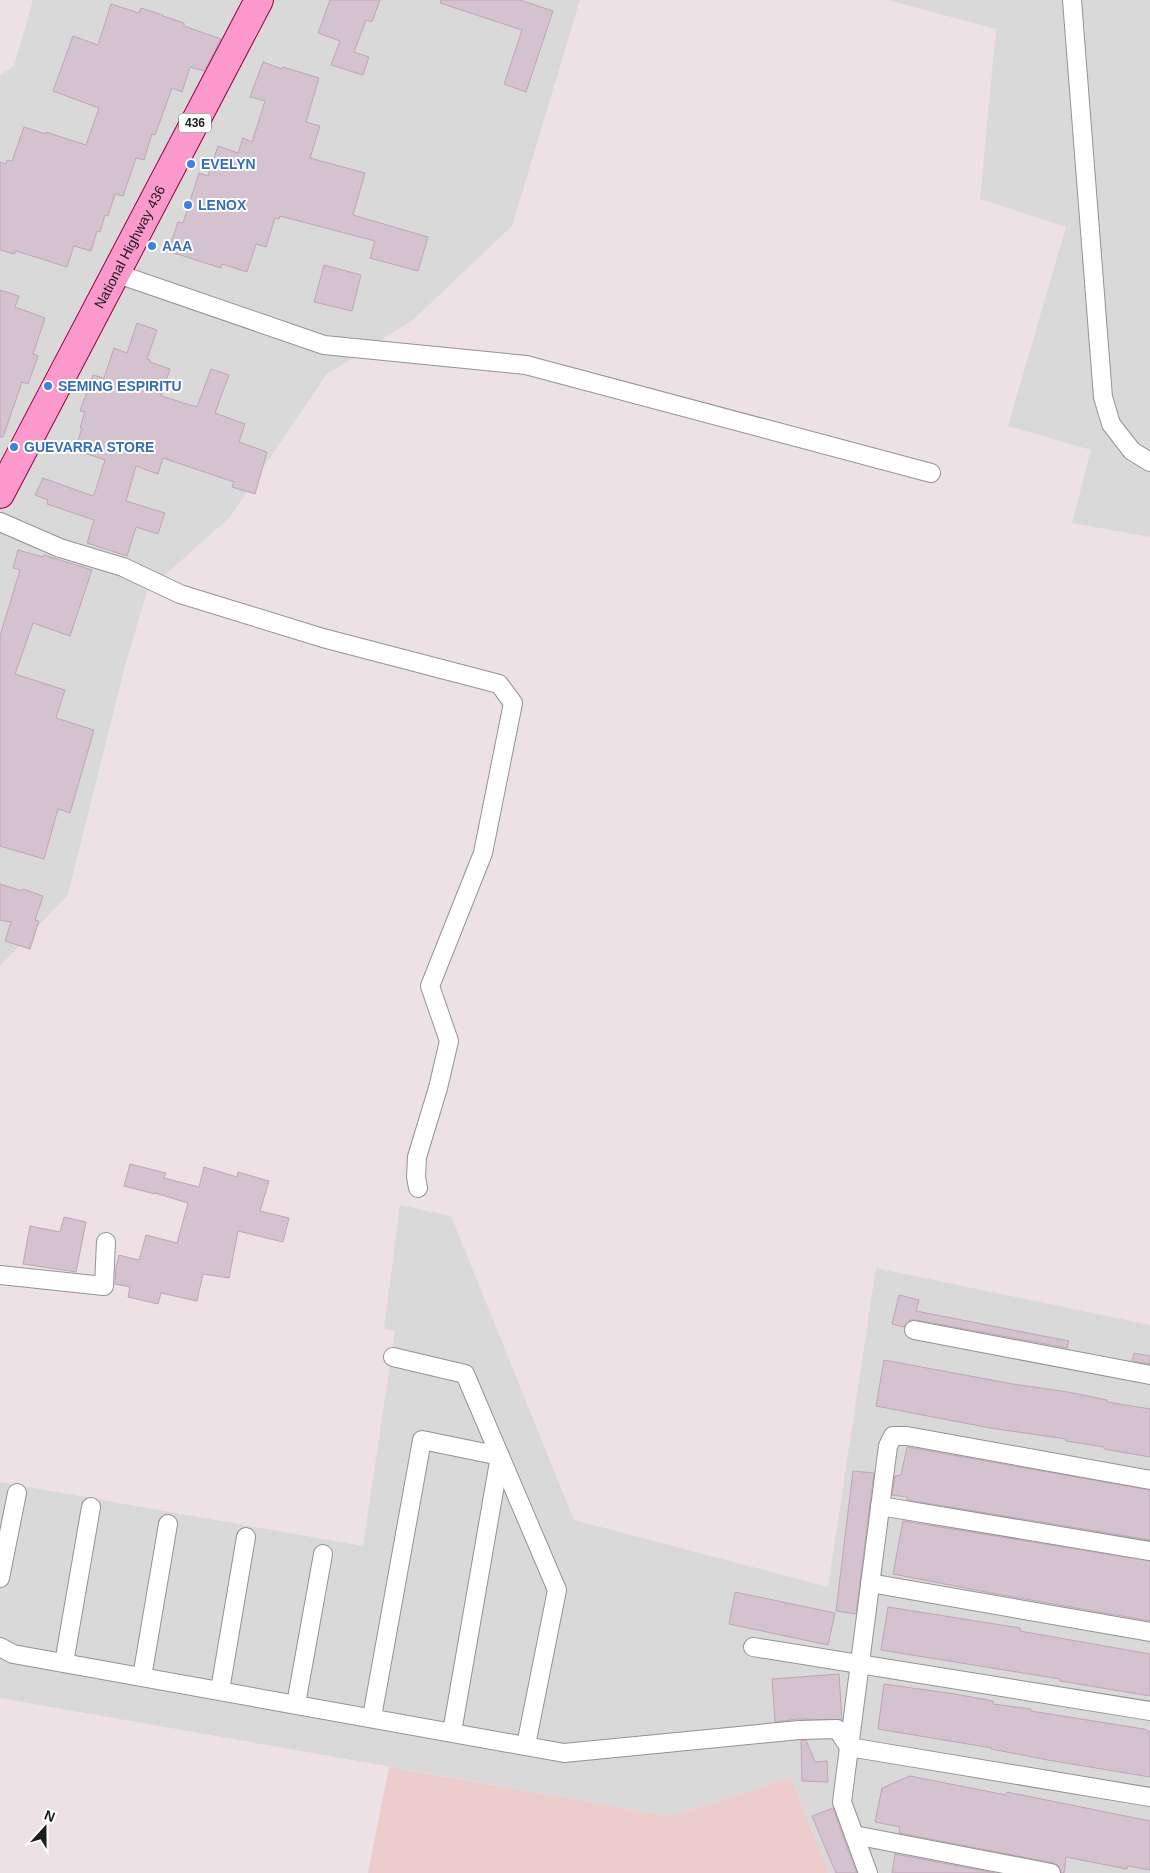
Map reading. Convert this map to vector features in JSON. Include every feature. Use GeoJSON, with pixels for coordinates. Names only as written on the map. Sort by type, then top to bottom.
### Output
{"type":"FeatureCollection","features":[{"type":"Feature","properties":{"kind":"main road","name":"National Highway 436"},"geometry":{"type":"LineString","coordinates":[[0,494],[259,0]]}},
{"type":"Feature","properties":{"kind":"street"},"geometry":{"type":"LineString","coordinates":[[1072,0],[1103,397],[1111,424],[1132,450],[1150,462]]}},
{"type":"Feature","properties":{"kind":"street"},"geometry":{"type":"LineString","coordinates":[[115,273],[324,345],[526,365],[931,473]]}},
{"type":"Feature","properties":{"kind":"street"},"geometry":{"type":"LineString","coordinates":[[0,522],[60,548],[123,567],[180,594],[323,638],[498,684],[514,703],[484,853],[430,986],[449,1041],[438,1088],[417,1157],[416,1177],[418,1188]]}},
{"type":"Feature","properties":{"kind":"street"},"geometry":{"type":"LineString","coordinates":[[0,1275],[104,1286],[106,1242]]}},
{"type":"Feature","properties":{"kind":"street"},"geometry":{"type":"LineString","coordinates":[[914,1330],[1150,1375]]}},
{"type":"Feature","properties":{"kind":"street"},"geometry":{"type":"LineString","coordinates":[[392,1357],[465,1374],[557,1590],[526,1746]]}},
{"type":"Feature","properties":{"kind":"street"},"geometry":{"type":"LineString","coordinates":[[868,1873],[842,1802],[888,1446],[893,1436],[906,1436],[1150,1480]]}},
{"type":"Feature","properties":{"kind":"street"},"geometry":{"type":"LineString","coordinates":[[372,1717],[422,1440],[500,1456]]}},
{"type":"Feature","properties":{"kind":"street"},"geometry":{"type":"LineString","coordinates":[[452,1732],[500,1456]]}},
{"type":"Feature","properties":{"kind":"street"},"geometry":{"type":"LineString","coordinates":[[0,1578],[17,1493]]}},
{"type":"Feature","properties":{"kind":"street"},"geometry":{"type":"LineString","coordinates":[[880,1506],[1150,1551]]}},
{"type":"Feature","properties":{"kind":"street"},"geometry":{"type":"LineString","coordinates":[[64,1663],[91,1507]]}},
{"type":"Feature","properties":{"kind":"street"},"geometry":{"type":"LineString","coordinates":[[142,1677],[168,1524]]}},
{"type":"Feature","properties":{"kind":"street"},"geometry":{"type":"LineString","coordinates":[[220,1690],[246,1537]]}},
{"type":"Feature","properties":{"kind":"street"},"geometry":{"type":"LineString","coordinates":[[296,1704],[323,1554]]}},
{"type":"Feature","properties":{"kind":"street"},"geometry":{"type":"LineString","coordinates":[[870,1583],[1150,1632]]}},
{"type":"Feature","properties":{"kind":"street"},"geometry":{"type":"LineString","coordinates":[[0,1647],[13,1654],[564,1752],[837,1728],[849,1746],[1150,1797]]}},
{"type":"Feature","properties":{"kind":"street"},"geometry":{"type":"LineString","coordinates":[[753,1647],[1150,1711]]}},
{"type":"Feature","properties":{"kind":"street"},"geometry":{"type":"LineString","coordinates":[[854,1835],[1051,1873]]}},
{"type":"Feature","properties":{"kind":"shaded area"},"geometry":{"type":"Polygon","coordinates":[[[33,0],[580,0],[512,226],[414,319],[326,375],[230,517],[147,591],[126,663],[68,895],[0,966],[0,75],[14,66],[33,0]]]}},
{"type":"Feature","properties":{"kind":"shaded area"},"geometry":{"type":"Polygon","coordinates":[[[888,0],[1150,0],[1150,537],[1072,523],[1091,450],[1008,426],[1066,227],[980,199],[996,29],[888,0]]]}},
{"type":"Feature","properties":{"kind":"shaded area"},"geometry":{"type":"Polygon","coordinates":[[[400,1205],[451,1216],[574,1520],[828,1587],[876,1268],[1150,1325],[1150,1873],[829,1873],[791,1777],[670,1816],[0,1698],[0,1482],[363,1546],[395,1331],[384,1329],[400,1205]]]}},
{"type":"Feature","properties":{"kind":"shaded area"},"geometry":{"type":"Polygon","coordinates":[[[389,1767],[670,1816],[791,1777],[829,1873],[368,1873],[389,1767]]]}},
{"type":"Feature","properties":{"kind":"building"},"geometry":{"type":"Polygon","coordinates":[[[330,0],[380,0],[372,22],[366,20],[354,52],[369,57],[363,75],[331,65],[340,41],[318,33],[330,0]]]}},
{"type":"Feature","properties":{"kind":"building"},"geometry":{"type":"Polygon","coordinates":[[[441,0],[520,0],[553,11],[526,92],[504,84],[522,30],[440,3],[441,0]]]}},
{"type":"Feature","properties":{"kind":"building"},"geometry":{"type":"Polygon","coordinates":[[[111,4],[139,13],[141,8],[163,15],[184,23],[184,26],[221,39],[204,71],[190,67],[182,92],[172,88],[155,135],[152,134],[144,160],[136,158],[123,196],[115,194],[108,216],[105,215],[100,232],[97,231],[91,251],[74,246],[67,267],[16,251],[14,254],[0,250],[0,162],[6,164],[7,160],[12,161],[24,127],[86,145],[99,108],[53,91],[73,36],[98,45],[111,4]]]}},
{"type":"Feature","properties":{"kind":"building"},"geometry":{"type":"Polygon","coordinates":[[[263,62],[282,69],[283,67],[319,78],[306,122],[320,126],[310,158],[365,173],[353,215],[428,237],[418,271],[370,258],[375,241],[280,216],[279,219],[275,218],[266,247],[256,244],[247,272],[222,264],[221,268],[168,251],[178,222],[183,223],[199,173],[208,176],[218,146],[238,153],[243,138],[252,142],[265,101],[250,97],[263,62]]]}},
{"type":"Feature","properties":{"kind":"building"},"geometry":{"type":"Polygon","coordinates":[[[324,265],[361,275],[352,311],[314,302],[324,265]]]}},
{"type":"Feature","properties":{"kind":"building"},"geometry":{"type":"Polygon","coordinates":[[[0,290],[19,296],[15,307],[45,318],[33,354],[38,356],[28,384],[22,382],[3,437],[0,437],[0,290]]]}},
{"type":"Feature","properties":{"kind":"building"},"geometry":{"type":"Polygon","coordinates":[[[137,323],[157,330],[147,359],[150,362],[170,369],[161,396],[197,407],[211,369],[229,375],[215,413],[245,424],[239,442],[267,452],[255,494],[232,487],[234,482],[163,458],[158,474],[136,466],[126,501],[165,513],[158,534],[136,527],[127,556],[87,543],[94,520],[47,504],[48,500],[35,495],[43,478],[93,496],[105,460],[75,450],[85,412],[80,411],[93,375],[104,378],[114,348],[127,353],[137,323]]]}},
{"type":"Feature","properties":{"kind":"building"},"geometry":{"type":"Polygon","coordinates":[[[18,550],[43,557],[44,555],[92,570],[70,636],[33,623],[15,674],[65,690],[56,718],[94,730],[70,813],[58,809],[44,859],[0,846],[0,636],[20,570],[13,568],[18,550]]]}},
{"type":"Feature","properties":{"kind":"building"},"geometry":{"type":"Polygon","coordinates":[[[0,884],[43,896],[35,920],[39,921],[30,949],[5,941],[11,922],[0,920],[0,884]]]}},
{"type":"Feature","properties":{"kind":"building"},"geometry":{"type":"Polygon","coordinates":[[[130,1164],[166,1173],[164,1178],[199,1187],[204,1167],[237,1177],[238,1172],[269,1181],[260,1211],[289,1218],[283,1242],[238,1231],[229,1278],[203,1274],[197,1301],[161,1293],[158,1304],[128,1297],[130,1287],[115,1284],[119,1255],[139,1260],[146,1235],[177,1243],[188,1203],[124,1186],[130,1164]]]}},
{"type":"Feature","properties":{"kind":"building"},"geometry":{"type":"Polygon","coordinates":[[[64,1217],[86,1222],[76,1272],[23,1264],[30,1226],[60,1232],[64,1217]]]}},
{"type":"Feature","properties":{"kind":"building"},"geometry":{"type":"Polygon","coordinates":[[[899,1295],[919,1300],[916,1311],[1069,1341],[1067,1348],[916,1320],[910,1320],[904,1327],[892,1324],[899,1295]]]}},
{"type":"Feature","properties":{"kind":"building"},"geometry":{"type":"Polygon","coordinates":[[[1134,1353],[1150,1356],[1150,1364],[1132,1361],[1134,1353]]]}},
{"type":"Feature","properties":{"kind":"building"},"geometry":{"type":"Polygon","coordinates":[[[884,1360],[1013,1384],[1068,1392],[1107,1400],[1107,1402],[1150,1409],[1150,1457],[1066,1441],[1066,1439],[990,1428],[876,1406],[884,1360]]]}},
{"type":"Feature","properties":{"kind":"building"},"geometry":{"type":"Polygon","coordinates":[[[907,1447],[1150,1490],[1150,1540],[907,1500],[907,1497],[892,1495],[895,1476],[901,1475],[907,1447]]]}},
{"type":"Feature","properties":{"kind":"building"},"geometry":{"type":"Polygon","coordinates":[[[853,1471],[874,1473],[856,1614],[836,1611],[853,1471]]]}},
{"type":"Feature","properties":{"kind":"building"},"geometry":{"type":"Polygon","coordinates":[[[903,1521],[1150,1561],[1150,1621],[893,1574],[903,1521]]]}},
{"type":"Feature","properties":{"kind":"building"},"geometry":{"type":"Polygon","coordinates":[[[735,1592],[835,1613],[828,1645],[729,1624],[735,1592]]]}},
{"type":"Feature","properties":{"kind":"building"},"geometry":{"type":"Polygon","coordinates":[[[888,1607],[1020,1628],[1020,1631],[1150,1654],[1150,1696],[1060,1681],[1060,1679],[881,1650],[888,1607]]]}},
{"type":"Feature","properties":{"kind":"building"},"geometry":{"type":"Polygon","coordinates":[[[839,1674],[842,1720],[799,1719],[775,1722],[772,1679],[839,1674]]]}},
{"type":"Feature","properties":{"kind":"building"},"geometry":{"type":"Polygon","coordinates":[[[884,1684],[955,1694],[993,1701],[993,1704],[1144,1729],[1150,1732],[1150,1777],[878,1729],[884,1684]]]}},
{"type":"Feature","properties":{"kind":"building"},"geometry":{"type":"Polygon","coordinates":[[[806,1740],[815,1762],[827,1761],[828,1782],[802,1781],[801,1741],[806,1740]]]}},
{"type":"Feature","properties":{"kind":"building"},"geometry":{"type":"Polygon","coordinates":[[[910,1776],[1006,1795],[1007,1792],[1150,1821],[1150,1870],[1128,1866],[1127,1869],[1066,1857],[1064,1873],[1061,1873],[1058,1865],[1053,1863],[899,1833],[900,1827],[875,1822],[882,1788],[910,1776]]]}},
{"type":"Feature","properties":{"kind":"building"},"geometry":{"type":"Polygon","coordinates":[[[833,1808],[857,1873],[836,1873],[812,1816],[833,1808]]]}},
{"type":"Feature","properties":{"kind":"building"},"geometry":{"type":"Polygon","coordinates":[[[895,1854],[995,1873],[892,1873],[895,1854]]]}},
{"type":"Feature","properties":{"kind":"place","name":"EVELYN"},"geometry":{"type":"Point","coordinates":[191,164]}},
{"type":"Feature","properties":{"kind":"place","name":"LENOX"},"geometry":{"type":"Point","coordinates":[188,205]}},
{"type":"Feature","properties":{"kind":"place","name":"AAA"},"geometry":{"type":"Point","coordinates":[152,246]}},
{"type":"Feature","properties":{"kind":"place","name":"SEMING ESPIRITU"},"geometry":{"type":"Point","coordinates":[48,386]}},
{"type":"Feature","properties":{"kind":"place","name":"GUEVARRA STORE"},"geometry":{"type":"Point","coordinates":[14,447]}}]}
